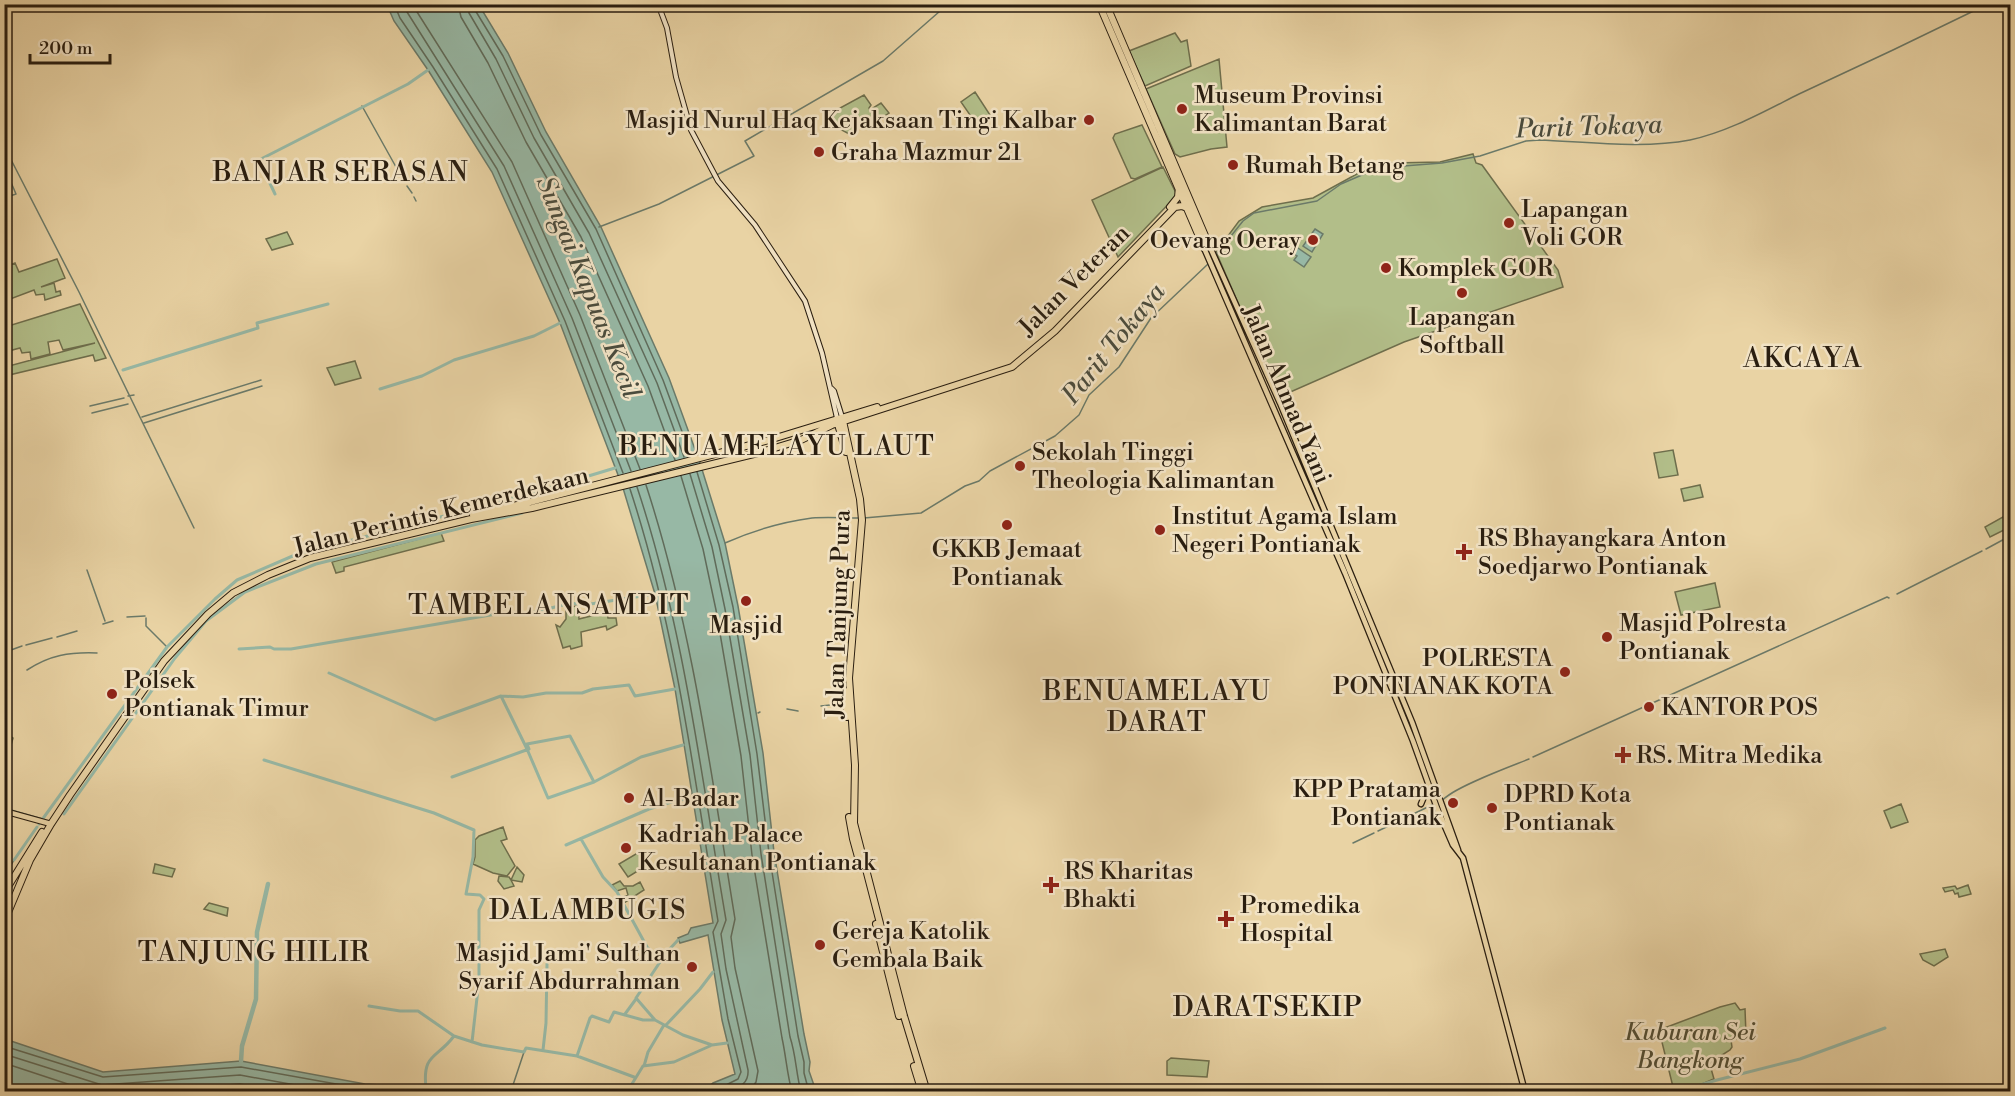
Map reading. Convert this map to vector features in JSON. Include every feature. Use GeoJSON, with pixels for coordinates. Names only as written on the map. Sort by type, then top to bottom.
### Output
{"type":"FeatureCollection","features":[{"type":"Feature","properties":{"kind":"highway","name":"Jalan Ahmad Yani"},"geometry":{"type":"LineString","coordinates":[[1099,4],[1187,208],[1207,247]]}},
{"type":"Feature","properties":{"kind":"highway","name":"Jalan Ahmad Yani"},"geometry":{"type":"LineString","coordinates":[[1106,4],[1207,247]]}},
{"type":"Feature","properties":{"kind":"highway","name":"Jalan Veteran"},"geometry":{"type":"LineString","coordinates":[[840,420],[1019,363],[1055,331],[1155,225],[1177,199],[1179,187]]}},
{"type":"Feature","properties":{"kind":"highway","name":"Jalan Veteran"},"geometry":{"type":"LineString","coordinates":[[1155,225],[1175,207],[1187,208]]}},
{"type":"Feature","properties":{"kind":"highway","name":"Jalan Perintis Kemerdekaan"},"geometry":{"type":"LineString","coordinates":[[72,790],[161,659],[200,618],[233,590],[297,560],[505,506],[526,503],[840,420]]}},
{"type":"Feature","properties":{"kind":"highway","name":"Jalan Perintis Kemerdekaan"},"geometry":{"type":"LineString","coordinates":[[72,790],[171,652],[218,604],[233,593],[268,575],[310,558],[471,519],[532,508],[762,452],[801,440],[840,420]]}},
{"type":"Feature","properties":{"kind":"highway","name":"Jalan Tanjung Pura"},"geometry":{"type":"LineString","coordinates":[[840,420],[858,499],[861,525],[849,678],[850,730],[855,765],[854,823],[870,894],[925,1092]]}},
{"type":"Feature","properties":{"kind":"highway"},"geometry":{"type":"LineString","coordinates":[[4,922],[45,822],[72,790]]}},
{"type":"Feature","properties":{"kind":"highway"},"geometry":{"type":"LineString","coordinates":[[4,892],[42,833],[45,822]]}},
{"type":"Feature","properties":{"kind":"main road"},"geometry":{"type":"LineString","coordinates":[[658,4],[668,28],[676,77],[692,130],[717,180],[755,225],[805,302],[840,420]]}},
{"type":"Feature","properties":{"kind":"main road","name":"Jalan Ahmad Yani"},"geometry":{"type":"LineString","coordinates":[[1207,247],[1313,501],[1370,627]]}},
{"type":"Feature","properties":{"kind":"main road","name":"Jalan Ahmad Yani"},"geometry":{"type":"LineString","coordinates":[[1254,356],[1280,403],[1320,499],[1436,799]]}},
{"type":"Feature","properties":{"kind":"main road"},"geometry":{"type":"LineString","coordinates":[[1313,501],[1320,499]]}},
{"type":"Feature","properties":{"kind":"main road","name":"Jalan Ahmad Yani"},"geometry":{"type":"LineString","coordinates":[[1402,708],[1424,754],[1436,799]]}},
{"type":"Feature","properties":{"kind":"main road"},"geometry":{"type":"LineString","coordinates":[[1421,804],[1429,785]]}},
{"type":"Feature","properties":{"kind":"main road"},"geometry":{"type":"LineString","coordinates":[[1436,799],[1454,845],[1463,858],[1525,1092]]}},
{"type":"Feature","properties":{"kind":"main road"},"geometry":{"type":"LineString","coordinates":[[4,811],[45,822]]}},
{"type":"Feature","properties":{"kind":"main road"},"geometry":{"type":"LineString","coordinates":[[30,819],[38,825],[42,833]]}},
{"type":"Feature","properties":{"kind":"green space"},"geometry":{"type":"Polygon","coordinates":[[[1175,33],[1181,42],[1187,40],[1191,66],[1145,86],[1129,51],[1175,33]]]}},
{"type":"Feature","properties":{"kind":"green space"},"geometry":{"type":"Polygon","coordinates":[[[1219,59],[1227,147],[1180,157],[1175,154],[1146,89],[1219,59]]]}},
{"type":"Feature","properties":{"kind":"green space"},"geometry":{"type":"Polygon","coordinates":[[[975,92],[992,118],[979,128],[961,102],[975,92]]]}},
{"type":"Feature","properties":{"kind":"green space"},"geometry":{"type":"Polygon","coordinates":[[[864,95],[871,105],[869,108],[874,118],[849,134],[838,128],[829,114],[864,95]]]}},
{"type":"Feature","properties":{"kind":"green space"},"geometry":{"type":"Polygon","coordinates":[[[881,103],[889,113],[880,119],[873,108],[881,103]]]}},
{"type":"Feature","properties":{"kind":"green space"},"geometry":{"type":"Polygon","coordinates":[[[1142,125],[1162,167],[1135,179],[1131,178],[1113,138],[1115,134],[1142,125]]]}},
{"type":"Feature","properties":{"kind":"green space"},"geometry":{"type":"Polygon","coordinates":[[[1473,154],[1476,163],[1482,165],[1558,270],[1563,287],[1404,342],[1279,397],[1216,252],[1239,221],[1262,207],[1313,198],[1366,169],[1392,163],[1440,162],[1473,154]]]}},
{"type":"Feature","properties":{"kind":"green space"},"geometry":{"type":"Polygon","coordinates":[[[1163,167],[1177,195],[1118,257],[1092,200],[1163,167]]]}},
{"type":"Feature","properties":{"kind":"green space"},"geometry":{"type":"Polygon","coordinates":[[[287,232],[293,244],[272,250],[266,239],[287,232]]]}},
{"type":"Feature","properties":{"kind":"green space"},"geometry":{"type":"Polygon","coordinates":[[[57,259],[65,278],[41,287],[54,283],[56,292],[60,291],[61,295],[45,300],[44,294],[36,295],[34,290],[5,301],[5,267],[15,263],[19,272],[57,259]]]}},
{"type":"Feature","properties":{"kind":"green space"},"geometry":{"type":"Polygon","coordinates":[[[80,304],[106,358],[95,361],[93,355],[5,376],[5,367],[95,343],[63,350],[59,340],[48,342],[50,354],[31,359],[30,352],[22,353],[20,348],[5,352],[5,327],[80,304]]]}},
{"type":"Feature","properties":{"kind":"green space"},"geometry":{"type":"Polygon","coordinates":[[[355,361],[361,378],[335,385],[327,368],[355,361]]]}},
{"type":"Feature","properties":{"kind":"green space"},"geometry":{"type":"Polygon","coordinates":[[[1673,450],[1678,475],[1659,478],[1654,453],[1673,450]]]}},
{"type":"Feature","properties":{"kind":"green space"},"geometry":{"type":"Polygon","coordinates":[[[1700,485],[1703,497],[1684,501],[1681,489],[1700,485]]]}},
{"type":"Feature","properties":{"kind":"green space"},"geometry":{"type":"Polygon","coordinates":[[[2010,513],[2010,527],[1990,537],[1985,527],[2010,513]]]}},
{"type":"Feature","properties":{"kind":"green space"},"geometry":{"type":"Polygon","coordinates":[[[441,533],[444,541],[344,567],[344,571],[336,573],[332,562],[441,533]]]}},
{"type":"Feature","properties":{"kind":"green space"},"geometry":{"type":"Polygon","coordinates":[[[1715,583],[1720,607],[1681,615],[1675,592],[1715,583]]]}},
{"type":"Feature","properties":{"kind":"green space"},"geometry":{"type":"Polygon","coordinates":[[[578,606],[579,619],[607,612],[608,618],[616,618],[617,625],[607,630],[606,626],[581,632],[582,646],[571,649],[570,646],[563,648],[556,625],[560,627],[566,619],[566,607],[578,606]]]}},
{"type":"Feature","properties":{"kind":"green space"},"geometry":{"type":"Polygon","coordinates":[[[7,734],[13,738],[6,763],[4,742],[7,734]]]}},
{"type":"Feature","properties":{"kind":"green space"},"geometry":{"type":"Polygon","coordinates":[[[1901,804],[1908,822],[1891,828],[1884,811],[1901,804]]]}},
{"type":"Feature","properties":{"kind":"green space"},"geometry":{"type":"Polygon","coordinates":[[[503,827],[507,839],[501,841],[515,866],[507,876],[493,873],[473,864],[475,840],[479,836],[503,827]]]}},
{"type":"Feature","properties":{"kind":"green space"},"geometry":{"type":"Polygon","coordinates":[[[641,851],[649,864],[628,877],[619,864],[641,851]]]}},
{"type":"Feature","properties":{"kind":"green space"},"geometry":{"type":"Polygon","coordinates":[[[155,864],[175,869],[172,877],[153,873],[155,864]]]}},
{"type":"Feature","properties":{"kind":"green space"},"geometry":{"type":"Polygon","coordinates":[[[517,867],[524,875],[522,882],[511,880],[517,867]]]}},
{"type":"Feature","properties":{"kind":"green space"},"geometry":{"type":"Polygon","coordinates":[[[499,876],[509,877],[514,886],[504,889],[498,881],[499,876]]]}},
{"type":"Feature","properties":{"kind":"green space"},"geometry":{"type":"Polygon","coordinates":[[[620,881],[624,886],[633,886],[640,882],[644,890],[624,903],[621,898],[628,895],[626,888],[617,891],[612,885],[620,881]]]}},
{"type":"Feature","properties":{"kind":"green space"},"geometry":{"type":"Polygon","coordinates":[[[1968,885],[1971,894],[1959,897],[1958,893],[1955,894],[1953,890],[1945,892],[1943,888],[1955,886],[1957,889],[1968,885]]]}},
{"type":"Feature","properties":{"kind":"green space"},"geometry":{"type":"Polygon","coordinates":[[[209,903],[228,908],[227,916],[204,909],[209,903]]]}},
{"type":"Feature","properties":{"kind":"green space"},"geometry":{"type":"Polygon","coordinates":[[[1945,949],[1948,957],[1934,966],[1923,960],[1920,954],[1945,949]]]}},
{"type":"Feature","properties":{"kind":"green space","name":"Kuburan Sei Bangkong"},"geometry":{"type":"Polygon","coordinates":[[[1735,1003],[1740,1010],[1745,1009],[1746,1035],[1743,1038],[1731,1040],[1730,1050],[1711,1062],[1714,1079],[1689,1089],[1674,1091],[1659,1030],[1735,1003]]]}},
{"type":"Feature","properties":{"kind":"green space"},"geometry":{"type":"Polygon","coordinates":[[[1171,1058],[1209,1061],[1207,1077],[1167,1075],[1167,1061],[1171,1058]]]}},
{"type":"Feature","properties":{"kind":"water","name":"Sungai Kapuas Kecil"},"geometry":{"type":"Polygon","coordinates":[[[387,5],[479,5],[508,53],[546,132],[601,227],[669,378],[700,463],[725,543],[738,606],[763,753],[774,852],[810,1062],[809,1071],[816,1091],[704,1091],[713,1083],[735,1074],[722,1020],[708,935],[680,943],[678,938],[688,934],[691,928],[713,923],[675,689],[655,594],[623,488],[560,323],[492,172],[428,70],[394,21],[387,5]]]}},
{"type":"Feature","properties":{"kind":"water","name":"Oevang Oeray"},"geometry":{"type":"Polygon","coordinates":[[[1315,229],[1323,234],[1312,252],[1303,246],[1315,229]]]}},
{"type":"Feature","properties":{"kind":"water","name":"Oevang Oeray"},"geometry":{"type":"Polygon","coordinates":[[[1295,246],[1311,257],[1304,267],[1294,260],[1297,256],[1291,252],[1295,246]]]}},
{"type":"Feature","properties":{"kind":"water"},"geometry":{"type":"Polygon","coordinates":[[[5,1039],[103,1072],[241,1061],[365,1084],[524,1091],[5,1091],[5,1039]]]}},
{"type":"Feature","properties":{"kind":"waterway"},"geometry":{"type":"LineString","coordinates":[[599,227],[659,204],[754,156],[745,141],[883,61],[948,4]]}},
{"type":"Feature","properties":{"kind":"waterway","name":"Parit Tokaya"},"geometry":{"type":"LineString","coordinates":[[1211,261],[1243,221],[1254,213],[1317,201],[1341,184],[1378,168],[1442,163],[1480,156],[1526,141],[1654,144],[1690,140],[1718,132],[1988,4]]}},
{"type":"Feature","properties":{"kind":"waterway"},"geometry":{"type":"LineString","coordinates":[[275,194],[259,160],[408,84],[428,70]]}},
{"type":"Feature","properties":{"kind":"waterway"},"geometry":{"type":"LineString","coordinates":[[362,106],[396,167]]}},
{"type":"Feature","properties":{"kind":"waterway"},"geometry":{"type":"LineString","coordinates":[[4,146],[79,292],[194,528]]}},
{"type":"Feature","properties":{"kind":"waterway"},"geometry":{"type":"LineString","coordinates":[[399,171],[405,182]]}},
{"type":"Feature","properties":{"kind":"waterway"},"geometry":{"type":"LineString","coordinates":[[4,198],[16,194],[7,173]]}},
{"type":"Feature","properties":{"kind":"waterway"},"geometry":{"type":"LineString","coordinates":[[407,186],[412,193]]}},
{"type":"Feature","properties":{"kind":"waterway"},"geometry":{"type":"LineString","coordinates":[[414,197],[416,201]]}},
{"type":"Feature","properties":{"kind":"waterway","name":"Parit Tokaya"},"geometry":{"type":"LineString","coordinates":[[864,518],[921,513],[965,486],[979,481],[990,471],[1055,436],[1079,415],[1089,395],[1119,367],[1151,318],[1208,264]]}},
{"type":"Feature","properties":{"kind":"waterway"},"geometry":{"type":"LineString","coordinates":[[123,370],[258,328],[257,323],[328,304]]}},
{"type":"Feature","properties":{"kind":"waterway"},"geometry":{"type":"LineString","coordinates":[[380,389],[422,376],[454,360],[534,336],[560,323]]}},
{"type":"Feature","properties":{"kind":"waterway"},"geometry":{"type":"LineString","coordinates":[[142,417],[261,380]]}},
{"type":"Feature","properties":{"kind":"waterway"},"geometry":{"type":"LineString","coordinates":[[144,423],[262,386]]}},
{"type":"Feature","properties":{"kind":"waterway"},"geometry":{"type":"LineString","coordinates":[[128,396],[134,395]]}},
{"type":"Feature","properties":{"kind":"waterway"},"geometry":{"type":"LineString","coordinates":[[90,406],[124,398]]}},
{"type":"Feature","properties":{"kind":"waterway"},"geometry":{"type":"LineString","coordinates":[[92,413],[128,404]]}},
{"type":"Feature","properties":{"kind":"waterway"},"geometry":{"type":"LineString","coordinates":[[39,824],[167,647],[237,580],[295,555],[532,493],[615,468]]}},
{"type":"Feature","properties":{"kind":"waterway"},"geometry":{"type":"LineString","coordinates":[[64,814],[175,658],[206,621],[245,592],[316,564],[522,513]]}},
{"type":"Feature","properties":{"kind":"waterway","name":"Parit Tokaya"},"geometry":{"type":"LineString","coordinates":[[725,543],[767,528],[801,520],[860,518]]}},
{"type":"Feature","properties":{"kind":"waterway"},"geometry":{"type":"LineString","coordinates":[[1986,549],[2010,536]]}},
{"type":"Feature","properties":{"kind":"waterway"},"geometry":{"type":"LineString","coordinates":[[1897,594],[1982,551]]}},
{"type":"Feature","properties":{"kind":"waterway"},"geometry":{"type":"LineString","coordinates":[[87,570],[105,621]]}},
{"type":"Feature","properties":{"kind":"waterway"},"geometry":{"type":"LineString","coordinates":[[239,649],[270,647],[291,649],[508,612],[527,614],[571,603],[584,605],[655,594]]}},
{"type":"Feature","properties":{"kind":"waterway"},"geometry":{"type":"LineString","coordinates":[[1533,757],[1889,598]]}},
{"type":"Feature","properties":{"kind":"waterway"},"geometry":{"type":"LineString","coordinates":[[127,617],[145,616]]}},
{"type":"Feature","properties":{"kind":"waterway"},"geometry":{"type":"LineString","coordinates":[[146,618],[146,626],[167,647]]}},
{"type":"Feature","properties":{"kind":"waterway"},"geometry":{"type":"LineString","coordinates":[[103,624],[113,621]]}},
{"type":"Feature","properties":{"kind":"waterway"},"geometry":{"type":"LineString","coordinates":[[57,637],[77,631]]}},
{"type":"Feature","properties":{"kind":"waterway"},"geometry":{"type":"LineString","coordinates":[[26,645],[52,638]]}},
{"type":"Feature","properties":{"kind":"waterway"},"geometry":{"type":"LineString","coordinates":[[11,650],[22,646]]}},
{"type":"Feature","properties":{"kind":"waterway"},"geometry":{"type":"LineString","coordinates":[[27,670],[60,656],[97,653]]}},
{"type":"Feature","properties":{"kind":"waterway"},"geometry":{"type":"LineString","coordinates":[[329,673],[435,720],[501,696],[548,798],[594,782]]}},
{"type":"Feature","properties":{"kind":"waterway"},"geometry":{"type":"LineString","coordinates":[[501,696],[523,697],[546,693],[582,693],[593,689],[629,685],[635,696],[675,689]]}},
{"type":"Feature","properties":{"kind":"waterway"},"geometry":{"type":"LineString","coordinates":[[821,706],[839,704]]}},
{"type":"Feature","properties":{"kind":"waterway"},"geometry":{"type":"LineString","coordinates":[[787,709],[798,711]]}},
{"type":"Feature","properties":{"kind":"waterway"},"geometry":{"type":"LineString","coordinates":[[452,777],[529,749],[527,744],[570,736],[594,782],[641,757],[683,745]]}},
{"type":"Feature","properties":{"kind":"waterway"},"geometry":{"type":"LineString","coordinates":[[1442,801],[1469,784],[1529,759]]}},
{"type":"Feature","properties":{"kind":"waterway"},"geometry":{"type":"LineString","coordinates":[[264,760],[434,813],[474,830],[473,857],[466,894],[480,895],[484,899],[479,910],[479,980],[472,1042]]}},
{"type":"Feature","properties":{"kind":"waterway"},"geometry":{"type":"LineString","coordinates":[[566,845],[649,809],[678,800],[693,799]]}},
{"type":"Feature","properties":{"kind":"waterway"},"geometry":{"type":"LineString","coordinates":[[1378,831],[1434,804]]}},
{"type":"Feature","properties":{"kind":"waterway"},"geometry":{"type":"LineString","coordinates":[[4,808],[43,819]]}},
{"type":"Feature","properties":{"kind":"waterway"},"geometry":{"type":"LineString","coordinates":[[14,860],[37,827]]}},
{"type":"Feature","properties":{"kind":"waterway"},"geometry":{"type":"LineString","coordinates":[[1353,843],[1374,833]]}},
{"type":"Feature","properties":{"kind":"waterway"},"geometry":{"type":"LineString","coordinates":[[581,839],[603,877],[617,892],[647,947],[661,960]]}},
{"type":"Feature","properties":{"kind":"waterway"},"geometry":{"type":"LineString","coordinates":[[10,867],[14,860]]}},
{"type":"Feature","properties":{"kind":"waterway"},"geometry":{"type":"LineString","coordinates":[[4,876],[7,871]]}},
{"type":"Feature","properties":{"kind":"waterway"},"geometry":{"type":"LineString","coordinates":[[241,1061],[242,1046],[256,999],[257,932],[268,884]]}},
{"type":"Feature","properties":{"kind":"waterway"},"geometry":{"type":"LineString","coordinates":[[655,1020],[636,998],[666,953],[678,940]]}},
{"type":"Feature","properties":{"kind":"waterway"},"geometry":{"type":"LineString","coordinates":[[543,1050],[547,964]]}},
{"type":"Feature","properties":{"kind":"waterway"},"geometry":{"type":"LineString","coordinates":[[666,1025],[713,972]]}},
{"type":"Feature","properties":{"kind":"waterway"},"geometry":{"type":"LineString","coordinates":[[625,1014],[636,999]]}},
{"type":"Feature","properties":{"kind":"waterway"},"geometry":{"type":"LineString","coordinates":[[369,1006],[400,1011],[418,1011],[454,1036],[482,1045],[524,1052],[526,1048],[577,1056],[634,1077]]}},
{"type":"Feature","properties":{"kind":"waterway"},"geometry":{"type":"LineString","coordinates":[[577,1056],[590,1018],[592,1016],[609,1022],[614,1012],[643,1020],[655,1020],[683,1035],[712,1045],[727,1043]]}},
{"type":"Feature","properties":{"kind":"waterway"},"geometry":{"type":"LineString","coordinates":[[644,1066],[648,1052],[664,1025]]}},
{"type":"Feature","properties":{"kind":"waterway"},"geometry":{"type":"LineString","coordinates":[[1691,1092],[1700,1085],[1800,1059],[1885,1028]]}},
{"type":"Feature","properties":{"kind":"waterway"},"geometry":{"type":"LineString","coordinates":[[426,1088],[426,1068],[429,1062],[454,1036]]}},
{"type":"Feature","properties":{"kind":"waterway"},"geometry":{"type":"LineString","coordinates":[[627,1092],[643,1066],[674,1062],[710,1046]]}},
{"type":"Feature","properties":{"kind":"waterway"},"geometry":{"type":"LineString","coordinates":[[511,1091],[524,1052]]}},
{"type":"Feature","properties":{"kind":"place","name":"Museum Provinsi Kalimantan Barat"},"geometry":{"type":"Point","coordinates":[1182,109]}},
{"type":"Feature","properties":{"kind":"place","name":"Masjid Nurul Haq Kejaksaan Tingi Kalbar"},"geometry":{"type":"Point","coordinates":[1089,120]}},
{"type":"Feature","properties":{"kind":"place","name":"Graha Mazmur 21"},"geometry":{"type":"Point","coordinates":[819,152]}},
{"type":"Feature","properties":{"kind":"place","name":"Rumah Betang"},"geometry":{"type":"Point","coordinates":[1233,165]}},
{"type":"Feature","properties":{"kind":"place","name":"Lapangan Voli GOR"},"geometry":{"type":"Point","coordinates":[1509,223]}},
{"type":"Feature","properties":{"kind":"place","name":"Oevang Oeray"},"geometry":{"type":"Point","coordinates":[1313,240]}},
{"type":"Feature","properties":{"kind":"place","name":"Komplek GOR"},"geometry":{"type":"Point","coordinates":[1386,268]}},
{"type":"Feature","properties":{"kind":"place","name":"Lapangan Softball"},"geometry":{"type":"Point","coordinates":[1462,293]}},
{"type":"Feature","properties":{"kind":"place","name":"Sekolah Tinggi Theologia Kalimantan"},"geometry":{"type":"Point","coordinates":[1020,466]}},
{"type":"Feature","properties":{"kind":"place","name":"GKKB Jemaat Pontianak"},"geometry":{"type":"Point","coordinates":[1007,525]}},
{"type":"Feature","properties":{"kind":"place","name":"Institut Agama Islam Negeri Pontianak"},"geometry":{"type":"Point","coordinates":[1160,530]}},
{"type":"Feature","properties":{"kind":"place","name":"RS Bhayangkara Anton Soedjarwo Pontianak"},"geometry":{"type":"Point","coordinates":[1464,552]}},
{"type":"Feature","properties":{"kind":"place","name":"Masjid"},"geometry":{"type":"Point","coordinates":[746,601]}},
{"type":"Feature","properties":{"kind":"place","name":"Masjid Polresta Pontianak"},"geometry":{"type":"Point","coordinates":[1607,637]}},
{"type":"Feature","properties":{"kind":"place","name":"POLRESTA PONTIANAK KOTA"},"geometry":{"type":"Point","coordinates":[1565,672]}},
{"type":"Feature","properties":{"kind":"place","name":"Polsek Pontianak Timur"},"geometry":{"type":"Point","coordinates":[112,694]}},
{"type":"Feature","properties":{"kind":"place","name":"KANTOR POS"},"geometry":{"type":"Point","coordinates":[1649,707]}},
{"type":"Feature","properties":{"kind":"place","name":"RS. Mitra Medika"},"geometry":{"type":"Point","coordinates":[1623,755]}},
{"type":"Feature","properties":{"kind":"place","name":"Al-Badar"},"geometry":{"type":"Point","coordinates":[629,798]}},
{"type":"Feature","properties":{"kind":"place","name":"KPP Pratama Pontianak"},"geometry":{"type":"Point","coordinates":[1453,803]}},
{"type":"Feature","properties":{"kind":"place","name":"DPRD Kota Pontianak"},"geometry":{"type":"Point","coordinates":[1492,808]}},
{"type":"Feature","properties":{"kind":"place","name":"Kadriah Palace Kesultanan Pontianak"},"geometry":{"type":"Point","coordinates":[626,848]}},
{"type":"Feature","properties":{"kind":"place","name":"RS Kharitas Bhakti"},"geometry":{"type":"Point","coordinates":[1051,885]}},
{"type":"Feature","properties":{"kind":"place","name":"Promedika Hospital"},"geometry":{"type":"Point","coordinates":[1226,919]}},
{"type":"Feature","properties":{"kind":"place","name":"Gereja Katolik Gembala Baik"},"geometry":{"type":"Point","coordinates":[820,945]}},
{"type":"Feature","properties":{"kind":"place","name":"Masjid Jami' Sulthan Syarif Abdurrahman"},"geometry":{"type":"Point","coordinates":[692,967]}},
{"type":"Feature","properties":{"kind":"district","name":"BANJAR SERASAN"},"geometry":{"type":"Point","coordinates":[341,172]}},
{"type":"Feature","properties":{"kind":"district","name":"AKCAYA"},"geometry":{"type":"Point","coordinates":[1803,358]}},
{"type":"Feature","properties":{"kind":"district","name":"BENUAMELAYU LAUT"},"geometry":{"type":"Point","coordinates":[777,446]}},
{"type":"Feature","properties":{"kind":"district","name":"TAMBELANSAMPIT"},"geometry":{"type":"Point","coordinates":[549,605]}},
{"type":"Feature","properties":{"kind":"district","name":"BENUAMELAYU DARAT"},"geometry":{"type":"Point","coordinates":[1157,706]}},
{"type":"Feature","properties":{"kind":"district","name":"DALAMBUGIS"},"geometry":{"type":"Point","coordinates":[588,910]}},
{"type":"Feature","properties":{"kind":"district","name":"TANJUNG HILIR"},"geometry":{"type":"Point","coordinates":[254,952]}},
{"type":"Feature","properties":{"kind":"district","name":"DARATSEKIP"},"geometry":{"type":"Point","coordinates":[1268,1007]}}]}
